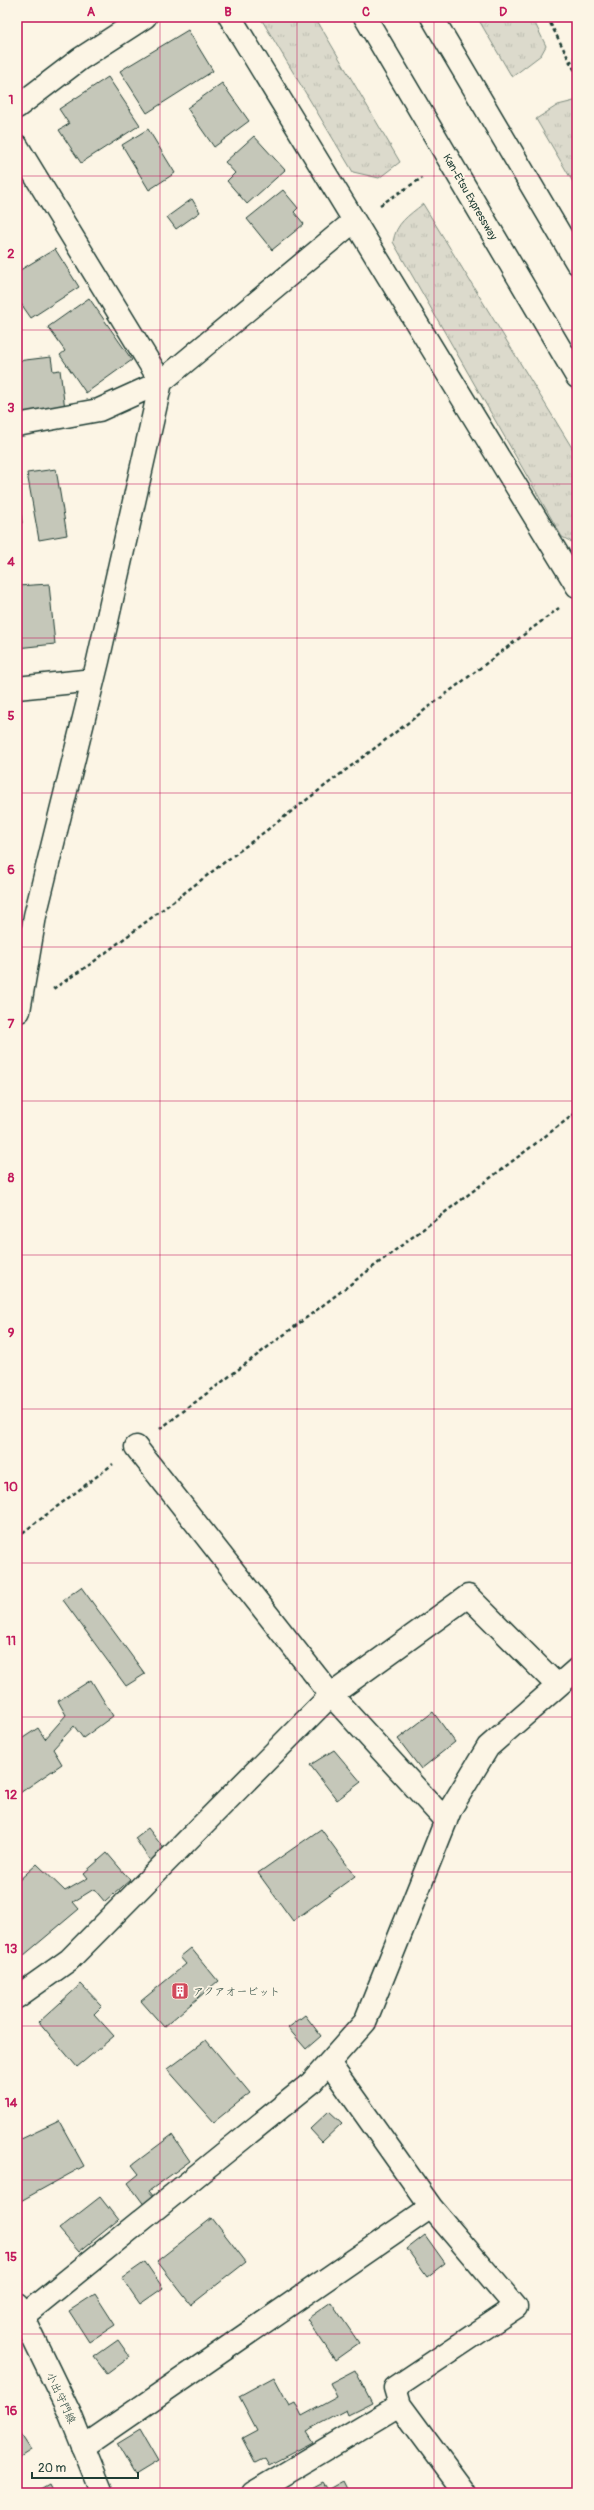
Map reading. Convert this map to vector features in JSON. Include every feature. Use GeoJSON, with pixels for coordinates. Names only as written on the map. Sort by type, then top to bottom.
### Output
{"type":"FeatureCollection","features":[{"type":"Feature","properties":{"kind":"main road"},"geometry":{"type":"LineString","coordinates":[[17,107],[80,59],[144,17]]}},
{"type":"Feature","properties":{"kind":"main road"},"geometry":{"type":"LineString","coordinates":[[230,17],[577,586]]}},
{"type":"Feature","properties":{"kind":"main road","name":"Kan-Etsu Expressway"},"geometry":{"type":"LineString","coordinates":[[365,17],[577,377]]}},
{"type":"Feature","properties":{"kind":"main road"},"geometry":{"type":"LineString","coordinates":[[432,17],[577,263]]}},
{"type":"Feature","properties":{"kind":"main road"},"geometry":{"type":"LineString","coordinates":[[17,146],[161,382],[93,680],[36,916],[20,1011]]}},
{"type":"Feature","properties":{"kind":"main road"},"geometry":{"type":"LineString","coordinates":[[17,425],[99,410],[161,382],[354,221]]}},
{"type":"Feature","properties":{"kind":"main road"},"geometry":{"type":"LineString","coordinates":[[17,688],[93,680]]}},
{"type":"Feature","properties":{"kind":"main road"},"geometry":{"type":"LineString","coordinates":[[136,1447],[331,1696],[446,1821]]}},
{"type":"Feature","properties":{"kind":"main road"},"geometry":{"type":"LineString","coordinates":[[17,1997],[70,1960],[331,1696],[468,1596],[557,1685]]}},
{"type":"Feature","properties":{"kind":"main road"},"geometry":{"type":"LineString","coordinates":[[20,2311],[311,2083],[365,2022],[451,1808],[488,1746],[577,1669]]}},
{"type":"Feature","properties":{"kind":"main road"},"geometry":{"type":"LineString","coordinates":[[329,2063],[431,2207],[516,2307],[395,2388],[400,2405],[465,2493]]}},
{"type":"Feature","properties":{"kind":"main road"},"geometry":{"type":"LineString","coordinates":[[83,2447],[431,2207]]}},
{"type":"Feature","properties":{"kind":"main road","name":"小出守門線"},"geometry":{"type":"LineString","coordinates":[[20,2311],[70,2414],[102,2493]]}},
{"type":"Feature","properties":{"kind":"main road"},"geometry":{"type":"LineString","coordinates":[[253,2493],[400,2405]]}},
{"type":"Feature","properties":{"kind":"path"},"geometry":{"type":"LineString","coordinates":[[547,17],[569,63],[577,75]]}},
{"type":"Feature","properties":{"kind":"path"},"geometry":{"type":"LineString","coordinates":[[569,63],[577,57]]}},
{"type":"Feature","properties":{"kind":"path"},"geometry":{"type":"LineString","coordinates":[[354,221],[422,178]]}},
{"type":"Feature","properties":{"kind":"path"},"geometry":{"type":"LineString","coordinates":[[20,1011],[92,963],[564,604]]}},
{"type":"Feature","properties":{"kind":"path"},"geometry":{"type":"LineString","coordinates":[[17,1537],[577,1112]]}},
{"type":"Feature","properties":{"kind":"green space"},"geometry":{"type":"Polygon","coordinates":[[[260,17],[315,17],[400,162],[379,178],[353,172],[260,17]]]}},
{"type":"Feature","properties":{"kind":"green space"},"geometry":{"type":"Polygon","coordinates":[[[477,17],[532,17],[546,46],[541,55],[512,77],[477,17]]]}},
{"type":"Feature","properties":{"kind":"green space"},"geometry":{"type":"Polygon","coordinates":[[[574,101],[577,102],[577,189],[536,119],[558,105],[574,101]]]}},
{"type":"Feature","properties":{"kind":"green space"},"geometry":{"type":"Polygon","coordinates":[[[423,204],[577,456],[577,542],[574,543],[562,537],[393,242],[400,225],[408,216],[423,204]]]}},
{"type":"Feature","properties":{"kind":"building"},"geometry":{"type":"Polygon","coordinates":[[[188,30],[213,71],[147,113],[120,71],[188,30]]]}},
{"type":"Feature","properties":{"kind":"building"},"geometry":{"type":"Polygon","coordinates":[[[108,77],[140,125],[81,163],[59,130],[69,124],[59,109],[108,77]]]}},
{"type":"Feature","properties":{"kind":"building"},"geometry":{"type":"Polygon","coordinates":[[[222,83],[249,121],[214,147],[187,108],[222,83]]]}},
{"type":"Feature","properties":{"kind":"building"},"geometry":{"type":"Polygon","coordinates":[[[148,129],[175,173],[149,190],[122,145],[148,129]]]}},
{"type":"Feature","properties":{"kind":"building"},"geometry":{"type":"Polygon","coordinates":[[[254,136],[285,170],[247,204],[227,181],[235,173],[225,162],[254,136]]]}},
{"type":"Feature","properties":{"kind":"building"},"geometry":{"type":"Polygon","coordinates":[[[283,190],[298,208],[294,212],[304,224],[272,250],[247,219],[283,190]]]}},
{"type":"Feature","properties":{"kind":"building"},"geometry":{"type":"Polygon","coordinates":[[[192,199],[200,212],[176,229],[167,217],[192,199]]]}},
{"type":"Feature","properties":{"kind":"building"},"geometry":{"type":"Polygon","coordinates":[[[55,249],[79,287],[31,318],[17,298],[17,272],[55,249]]]}},
{"type":"Feature","properties":{"kind":"building"},"geometry":{"type":"Polygon","coordinates":[[[89,298],[132,360],[86,393],[60,355],[65,351],[48,327],[89,298]]]}},
{"type":"Feature","properties":{"kind":"building"},"geometry":{"type":"Polygon","coordinates":[[[51,357],[53,371],[60,370],[65,409],[17,415],[17,361],[51,357]]]}},
{"type":"Feature","properties":{"kind":"building"},"geometry":{"type":"Polygon","coordinates":[[[56,469],[67,535],[39,540],[27,473],[56,469]]]}},
{"type":"Feature","properties":{"kind":"building"},"geometry":{"type":"Polygon","coordinates":[[[17,484],[22,523],[17,524],[17,484]]]}},
{"type":"Feature","properties":{"kind":"building"},"geometry":{"type":"Polygon","coordinates":[[[49,584],[55,644],[17,648],[17,586],[49,584]]]}},
{"type":"Feature","properties":{"kind":"building"},"geometry":{"type":"Polygon","coordinates":[[[81,1587],[145,1674],[126,1686],[63,1600],[81,1587]]]}},
{"type":"Feature","properties":{"kind":"building"},"geometry":{"type":"Polygon","coordinates":[[[91,1680],[113,1716],[83,1738],[74,1726],[53,1749],[62,1764],[17,1795],[17,1742],[38,1728],[45,1739],[66,1715],[58,1701],[91,1680]]]}},
{"type":"Feature","properties":{"kind":"building"},"geometry":{"type":"Polygon","coordinates":[[[433,1712],[455,1742],[421,1769],[398,1739],[433,1712]]]}},
{"type":"Feature","properties":{"kind":"building"},"geometry":{"type":"Polygon","coordinates":[[[334,1750],[361,1782],[337,1800],[310,1765],[334,1750]]]}},
{"type":"Feature","properties":{"kind":"building"},"geometry":{"type":"Polygon","coordinates":[[[148,1828],[165,1850],[151,1862],[135,1838],[148,1828]]]}},
{"type":"Feature","properties":{"kind":"building"},"geometry":{"type":"Polygon","coordinates":[[[321,1829],[355,1876],[293,1921],[258,1873],[321,1829]]]}},
{"type":"Feature","properties":{"kind":"building"},"geometry":{"type":"Polygon","coordinates":[[[107,1853],[130,1880],[105,1902],[94,1889],[73,1902],[79,1909],[17,1961],[17,1882],[37,1864],[65,1891],[88,1878],[84,1873],[107,1853]]]}},
{"type":"Feature","properties":{"kind":"building","name":"アクアオービット"},"geometry":{"type":"Polygon","coordinates":[[[191,1948],[218,1981],[164,2027],[141,2001],[186,1964],[180,1957],[191,1948]]]}},
{"type":"Feature","properties":{"kind":"building"},"geometry":{"type":"Polygon","coordinates":[[[81,1984],[102,2006],[94,2014],[114,2036],[77,2067],[39,2022],[81,1984]]]}},
{"type":"Feature","properties":{"kind":"building"},"geometry":{"type":"Polygon","coordinates":[[[305,2015],[321,2036],[306,2049],[288,2028],[305,2015]]]}},
{"type":"Feature","properties":{"kind":"building"},"geometry":{"type":"Polygon","coordinates":[[[206,2040],[250,2093],[214,2122],[167,2069],[206,2040]]]}},
{"type":"Feature","properties":{"kind":"building"},"geometry":{"type":"Polygon","coordinates":[[[329,2111],[342,2123],[322,2142],[310,2129],[329,2111]]]}},
{"type":"Feature","properties":{"kind":"building"},"geometry":{"type":"Polygon","coordinates":[[[59,2121],[84,2166],[17,2203],[17,2141],[59,2121]]]}},
{"type":"Feature","properties":{"kind":"building"},"geometry":{"type":"Polygon","coordinates":[[[172,2135],[190,2161],[149,2191],[155,2198],[145,2206],[128,2183],[139,2174],[132,2165],[172,2135]]]}},
{"type":"Feature","properties":{"kind":"building"},"geometry":{"type":"Polygon","coordinates":[[[100,2197],[118,2220],[79,2252],[59,2229],[100,2197]]]}},
{"type":"Feature","properties":{"kind":"building"},"geometry":{"type":"Polygon","coordinates":[[[212,2218],[246,2262],[191,2305],[157,2261],[212,2218]]]}},
{"type":"Feature","properties":{"kind":"building"},"geometry":{"type":"Polygon","coordinates":[[[425,2235],[445,2263],[427,2277],[407,2249],[425,2235]]]}},
{"type":"Feature","properties":{"kind":"building"},"geometry":{"type":"Polygon","coordinates":[[[145,2262],[163,2288],[140,2304],[122,2278],[145,2262]]]}},
{"type":"Feature","properties":{"kind":"building"},"geometry":{"type":"Polygon","coordinates":[[[95,2294],[115,2325],[89,2342],[69,2311],[95,2294]]]}},
{"type":"Feature","properties":{"kind":"building"},"geometry":{"type":"Polygon","coordinates":[[[331,2302],[359,2343],[335,2360],[307,2319],[331,2302]]]}},
{"type":"Feature","properties":{"kind":"building"},"geometry":{"type":"Polygon","coordinates":[[[118,2340],[130,2357],[107,2374],[94,2357],[118,2340]]]}},
{"type":"Feature","properties":{"kind":"building"},"geometry":{"type":"Polygon","coordinates":[[[355,2370],[372,2403],[348,2415],[346,2410],[306,2431],[313,2442],[269,2465],[265,2458],[255,2463],[242,2438],[257,2430],[239,2396],[274,2377],[289,2405],[295,2402],[302,2416],[337,2397],[330,2383],[355,2370]]]}},
{"type":"Feature","properties":{"kind":"building"},"geometry":{"type":"Polygon","coordinates":[[[18,2430],[31,2450],[17,2459],[17,2431],[18,2430]]]}},
{"type":"Feature","properties":{"kind":"building"},"geometry":{"type":"Polygon","coordinates":[[[140,2430],[158,2461],[135,2475],[117,2444],[140,2430]]]}},
{"type":"Feature","properties":{"kind":"building"},"geometry":{"type":"Polygon","coordinates":[[[344,2481],[350,2493],[306,2491],[323,2482],[328,2490],[344,2481]]]}},
{"type":"Feature","properties":{"kind":"building"},"geometry":{"type":"Polygon","coordinates":[[[49,2485],[53,2493],[35,2493],[49,2485]]]}},
{"type":"Feature","properties":{"kind":"place","name":"アクアオービット"},"geometry":{"type":"Point","coordinates":[180,1991]}}]}
